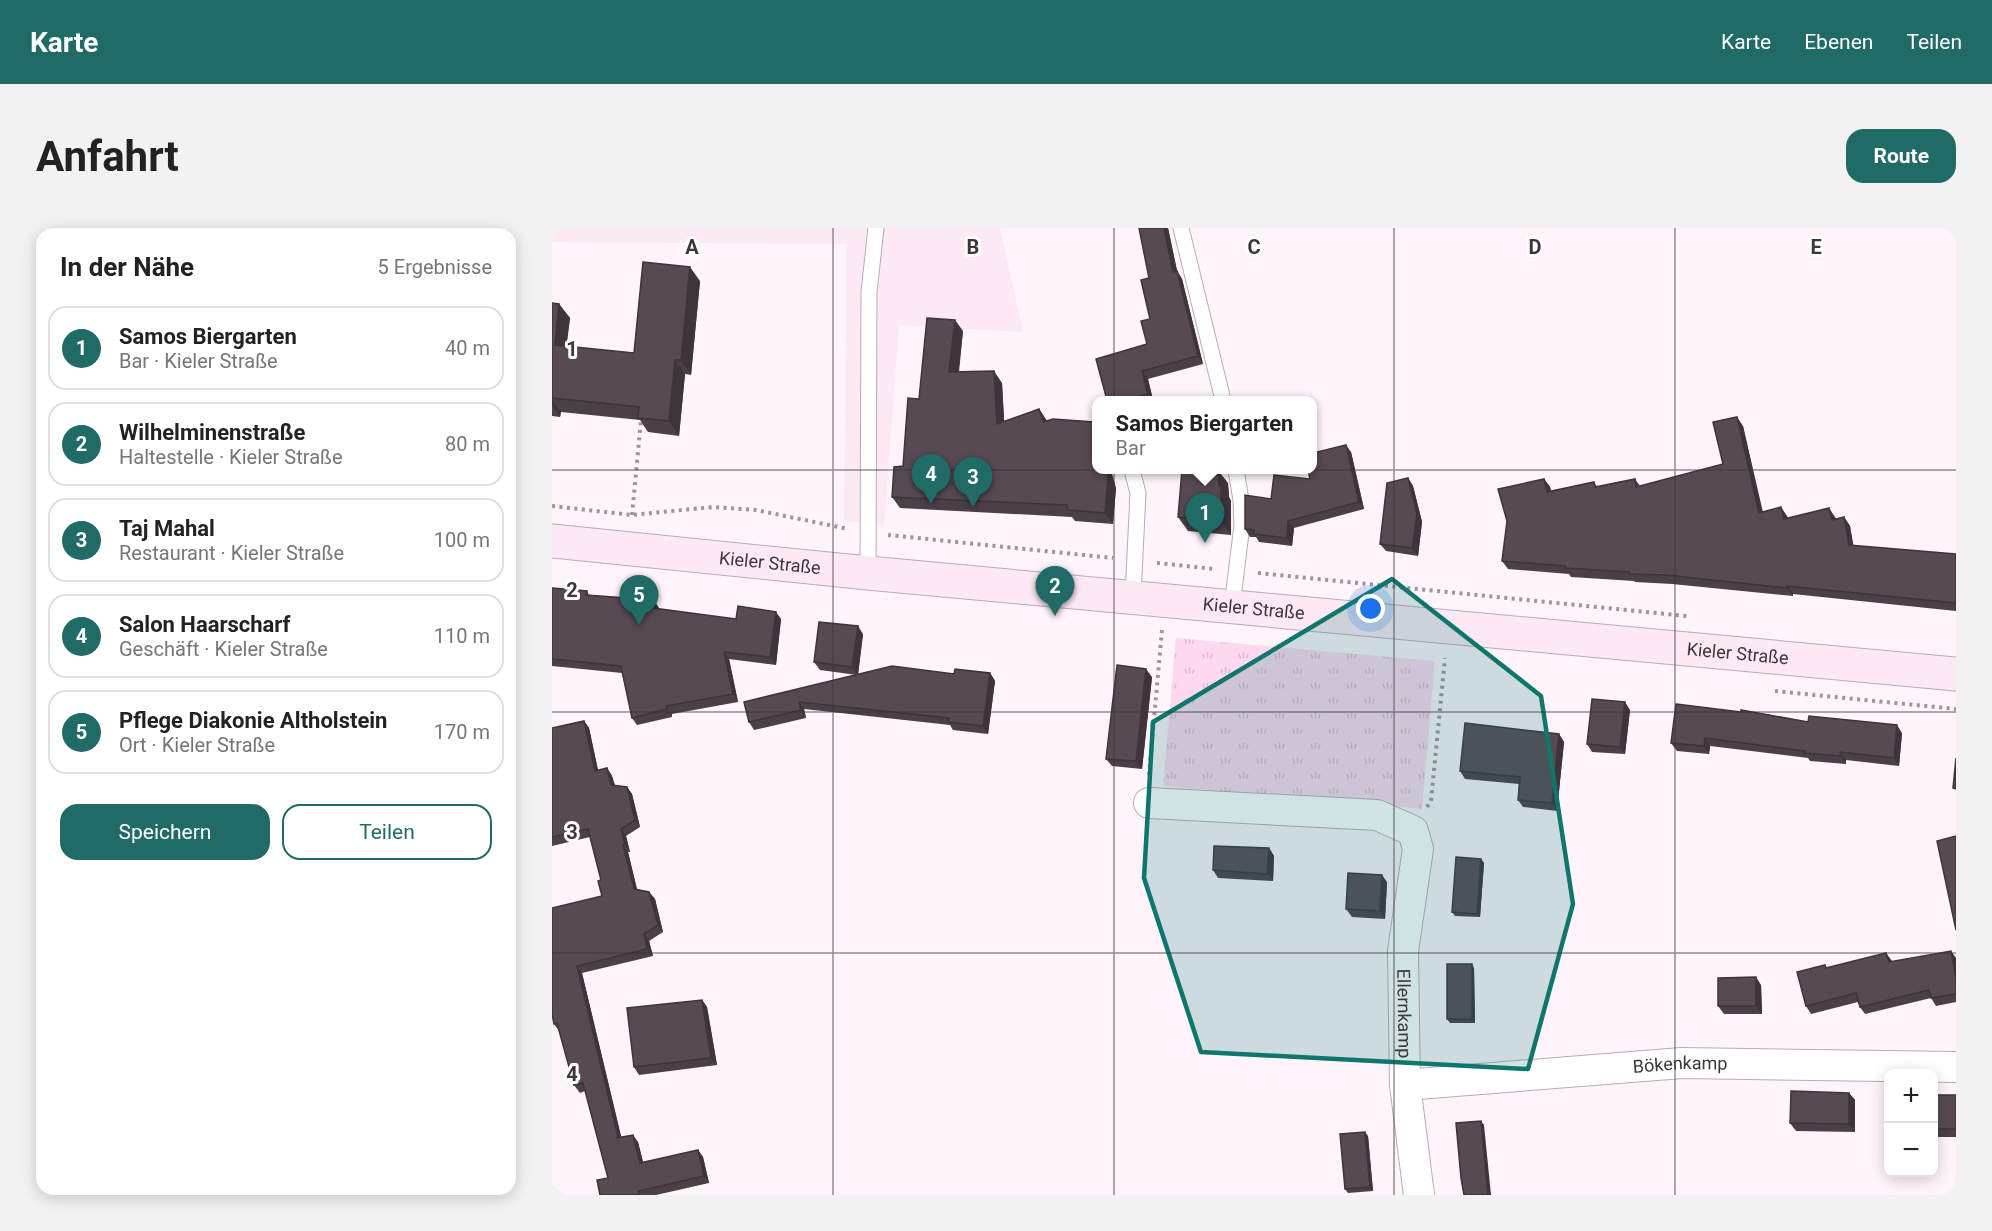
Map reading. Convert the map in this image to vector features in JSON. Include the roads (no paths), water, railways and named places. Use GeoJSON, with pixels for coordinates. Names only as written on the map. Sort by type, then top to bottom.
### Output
{"type":"FeatureCollection","features":[{"type":"Feature","properties":{"kind":"main road","name":"Kieler Straße"},"geometry":{"type":"LineString","coordinates":[[552,541],[868,573],[1956,674]]}},
{"type":"Feature","properties":{"kind":"street","name":"Ellernkamp"},"geometry":{"type":"LineString","coordinates":[[1149,804],[1377,815],[1413,831],[1418,849],[1403,951],[1405,1085],[1419,1195]]}},
{"type":"Feature","properties":{"kind":"street","name":"Bökenkamp"},"geometry":{"type":"LineString","coordinates":[[1405,1085],[1682,1063],[1956,1067]]}},
{"type":"Feature","properties":{"kind":"lane"},"geometry":{"type":"LineString","coordinates":[[868,573],[869,292],[876,228]]}},
{"type":"Feature","properties":{"kind":"lane"},"geometry":{"type":"LineString","coordinates":[[1181,228],[1222,396]]}},
{"type":"Feature","properties":{"kind":"lane"},"geometry":{"type":"LineString","coordinates":[[1133,474],[1138,492],[1133,596]]}},
{"type":"Feature","properties":{"kind":"lane"},"geometry":{"type":"LineString","coordinates":[[1232,606],[1242,525],[1237,474]]}},
{"type":"Feature","properties":{"kind":"place","name":"Salon Haarscharf"},"geometry":{"type":"Point","coordinates":[931,504]}},
{"type":"Feature","properties":{"kind":"place","name":"Taj Mahal"},"geometry":{"type":"Point","coordinates":[973,507]}},
{"type":"Feature","properties":{"kind":"place","name":"Samos Biergarten"},"geometry":{"type":"Point","coordinates":[1205,543]}},
{"type":"Feature","properties":{"kind":"place","name":"Wilhelminenstraße"},"geometry":{"type":"Point","coordinates":[1055,616]}},
{"type":"Feature","properties":{"kind":"place","name":"Pflege Diakonie Altholstein"},"geometry":{"type":"Point","coordinates":[639,625]}}]}
